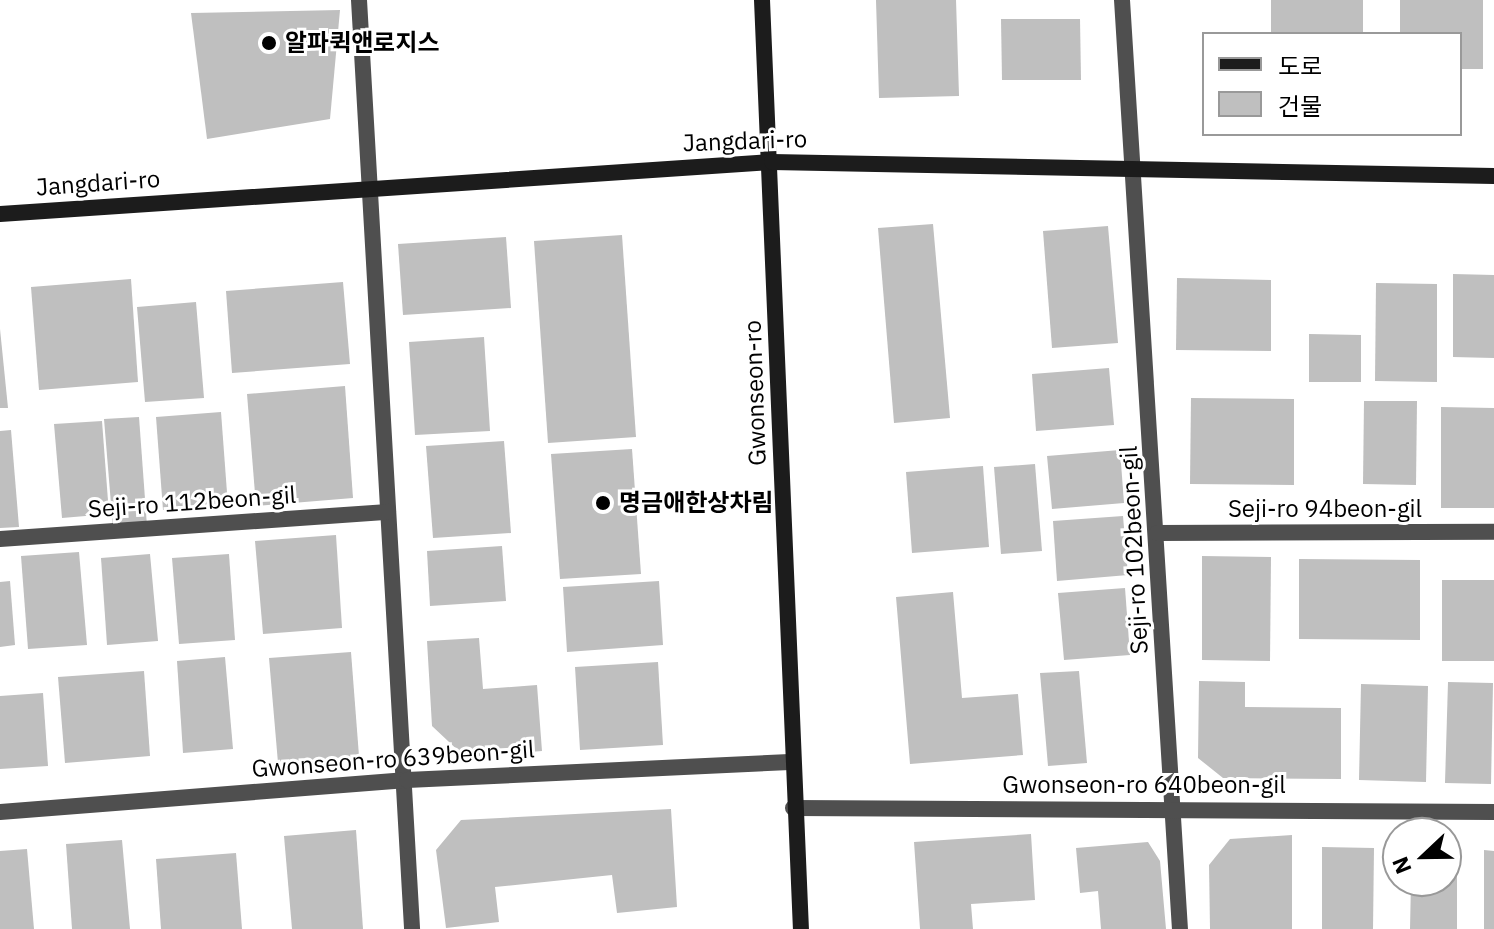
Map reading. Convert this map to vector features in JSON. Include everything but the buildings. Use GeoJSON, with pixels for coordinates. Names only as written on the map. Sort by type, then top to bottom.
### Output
{"type":"FeatureCollection","features":[{"type":"Feature","properties":{"kind":"street"},"geometry":{"type":"LineString","coordinates":[[359,0],[388,512],[407,780],[412,929]]}},
{"type":"Feature","properties":{"kind":"street","name":"Gwonseon-ro"},"geometry":{"type":"LineString","coordinates":[[762,0],[772,162],[790,762],[801,929]]}},
{"type":"Feature","properties":{"kind":"street","name":"Seji-ro 102beon-gil"},"geometry":{"type":"LineString","coordinates":[[1122,0],[1136,169],[1180,929]]}},
{"type":"Feature","properties":{"kind":"street","name":"Jangdari-ro"},"geometry":{"type":"LineString","coordinates":[[0,214],[772,162],[1494,176]]}},
{"type":"Feature","properties":{"kind":"street","name":"Seji-ro 112beon-gil"},"geometry":{"type":"LineString","coordinates":[[0,539],[388,512]]}},
{"type":"Feature","properties":{"kind":"street","name":"Seji-ro 94beon-gil"},"geometry":{"type":"LineString","coordinates":[[1157,533],[1494,532]]}},
{"type":"Feature","properties":{"kind":"street","name":"Gwonseon-ro 639beon-gil"},"geometry":{"type":"LineString","coordinates":[[0,812],[407,780],[790,762]]}},
{"type":"Feature","properties":{"kind":"street","name":"Gwonseon-ro 640beon-gil"},"geometry":{"type":"LineString","coordinates":[[793,808],[1494,812]]}},
{"type":"Feature","properties":{"kind":"place","name":"알파퀵앤로지스"},"geometry":{"type":"Point","coordinates":[269,43]}},
{"type":"Feature","properties":{"kind":"place","name":"명금애한상차림"},"geometry":{"type":"Point","coordinates":[603,503]}}]}
